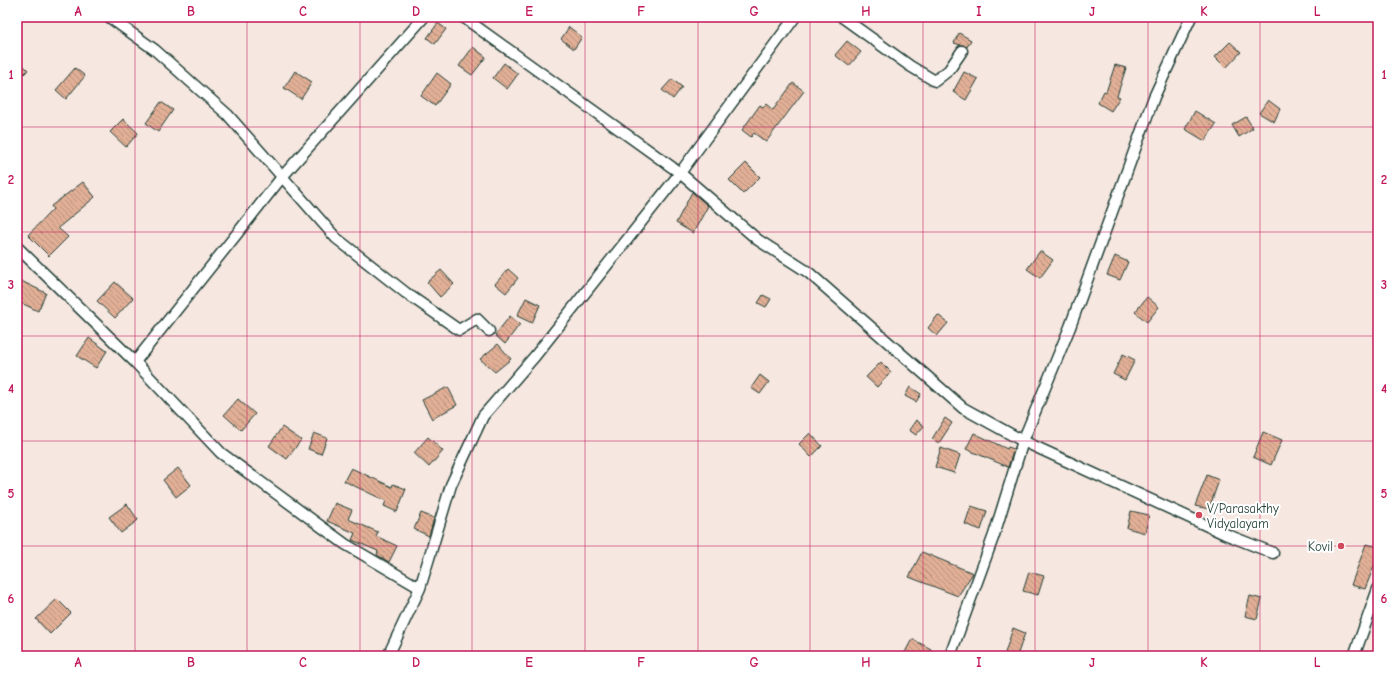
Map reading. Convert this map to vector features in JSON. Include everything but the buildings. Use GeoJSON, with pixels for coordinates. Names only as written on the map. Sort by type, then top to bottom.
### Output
{"type":"FeatureCollection","features":[{"type":"Feature","properties":{"kind":"street"},"geometry":{"type":"LineString","coordinates":[[109,17],[155,50],[228,116],[336,238],[406,292],[459,330],[477,319],[489,331]]}},
{"type":"Feature","properties":{"kind":"street"},"geometry":{"type":"LineString","coordinates":[[135,362],[282,177],[424,17]]}},
{"type":"Feature","properties":{"kind":"street"},"geometry":{"type":"LineString","coordinates":[[462,17],[680,173],[758,240],[808,272],[963,408],[1023,441],[1225,534],[1272,553]]}},
{"type":"Feature","properties":{"kind":"street"},"geometry":{"type":"LineString","coordinates":[[388,656],[420,588],[451,485],[483,416],[535,356],[680,173],[795,17]]}},
{"type":"Feature","properties":{"kind":"street"},"geometry":{"type":"LineString","coordinates":[[842,17],[910,66],[935,81],[949,70],[962,51]]}},
{"type":"Feature","properties":{"kind":"street"},"geometry":{"type":"LineString","coordinates":[[950,656],[994,535],[1023,441],[1070,327],[1154,97],[1191,17]]}},
{"type":"Feature","properties":{"kind":"street"},"geometry":{"type":"LineString","coordinates":[[17,246],[135,362],[222,453],[345,544],[420,588]]}},
{"type":"Feature","properties":{"kind":"street"},"geometry":{"type":"LineString","coordinates":[[1354,656],[1378,589]]}},
{"type":"Feature","properties":{"kind":"place","name":"V/Parasakthy Vidyalayam"},"geometry":{"type":"Point","coordinates":[1199,515]}},
{"type":"Feature","properties":{"kind":"place","name":"Kovil"},"geometry":{"type":"Point","coordinates":[1341,546]}}]}
